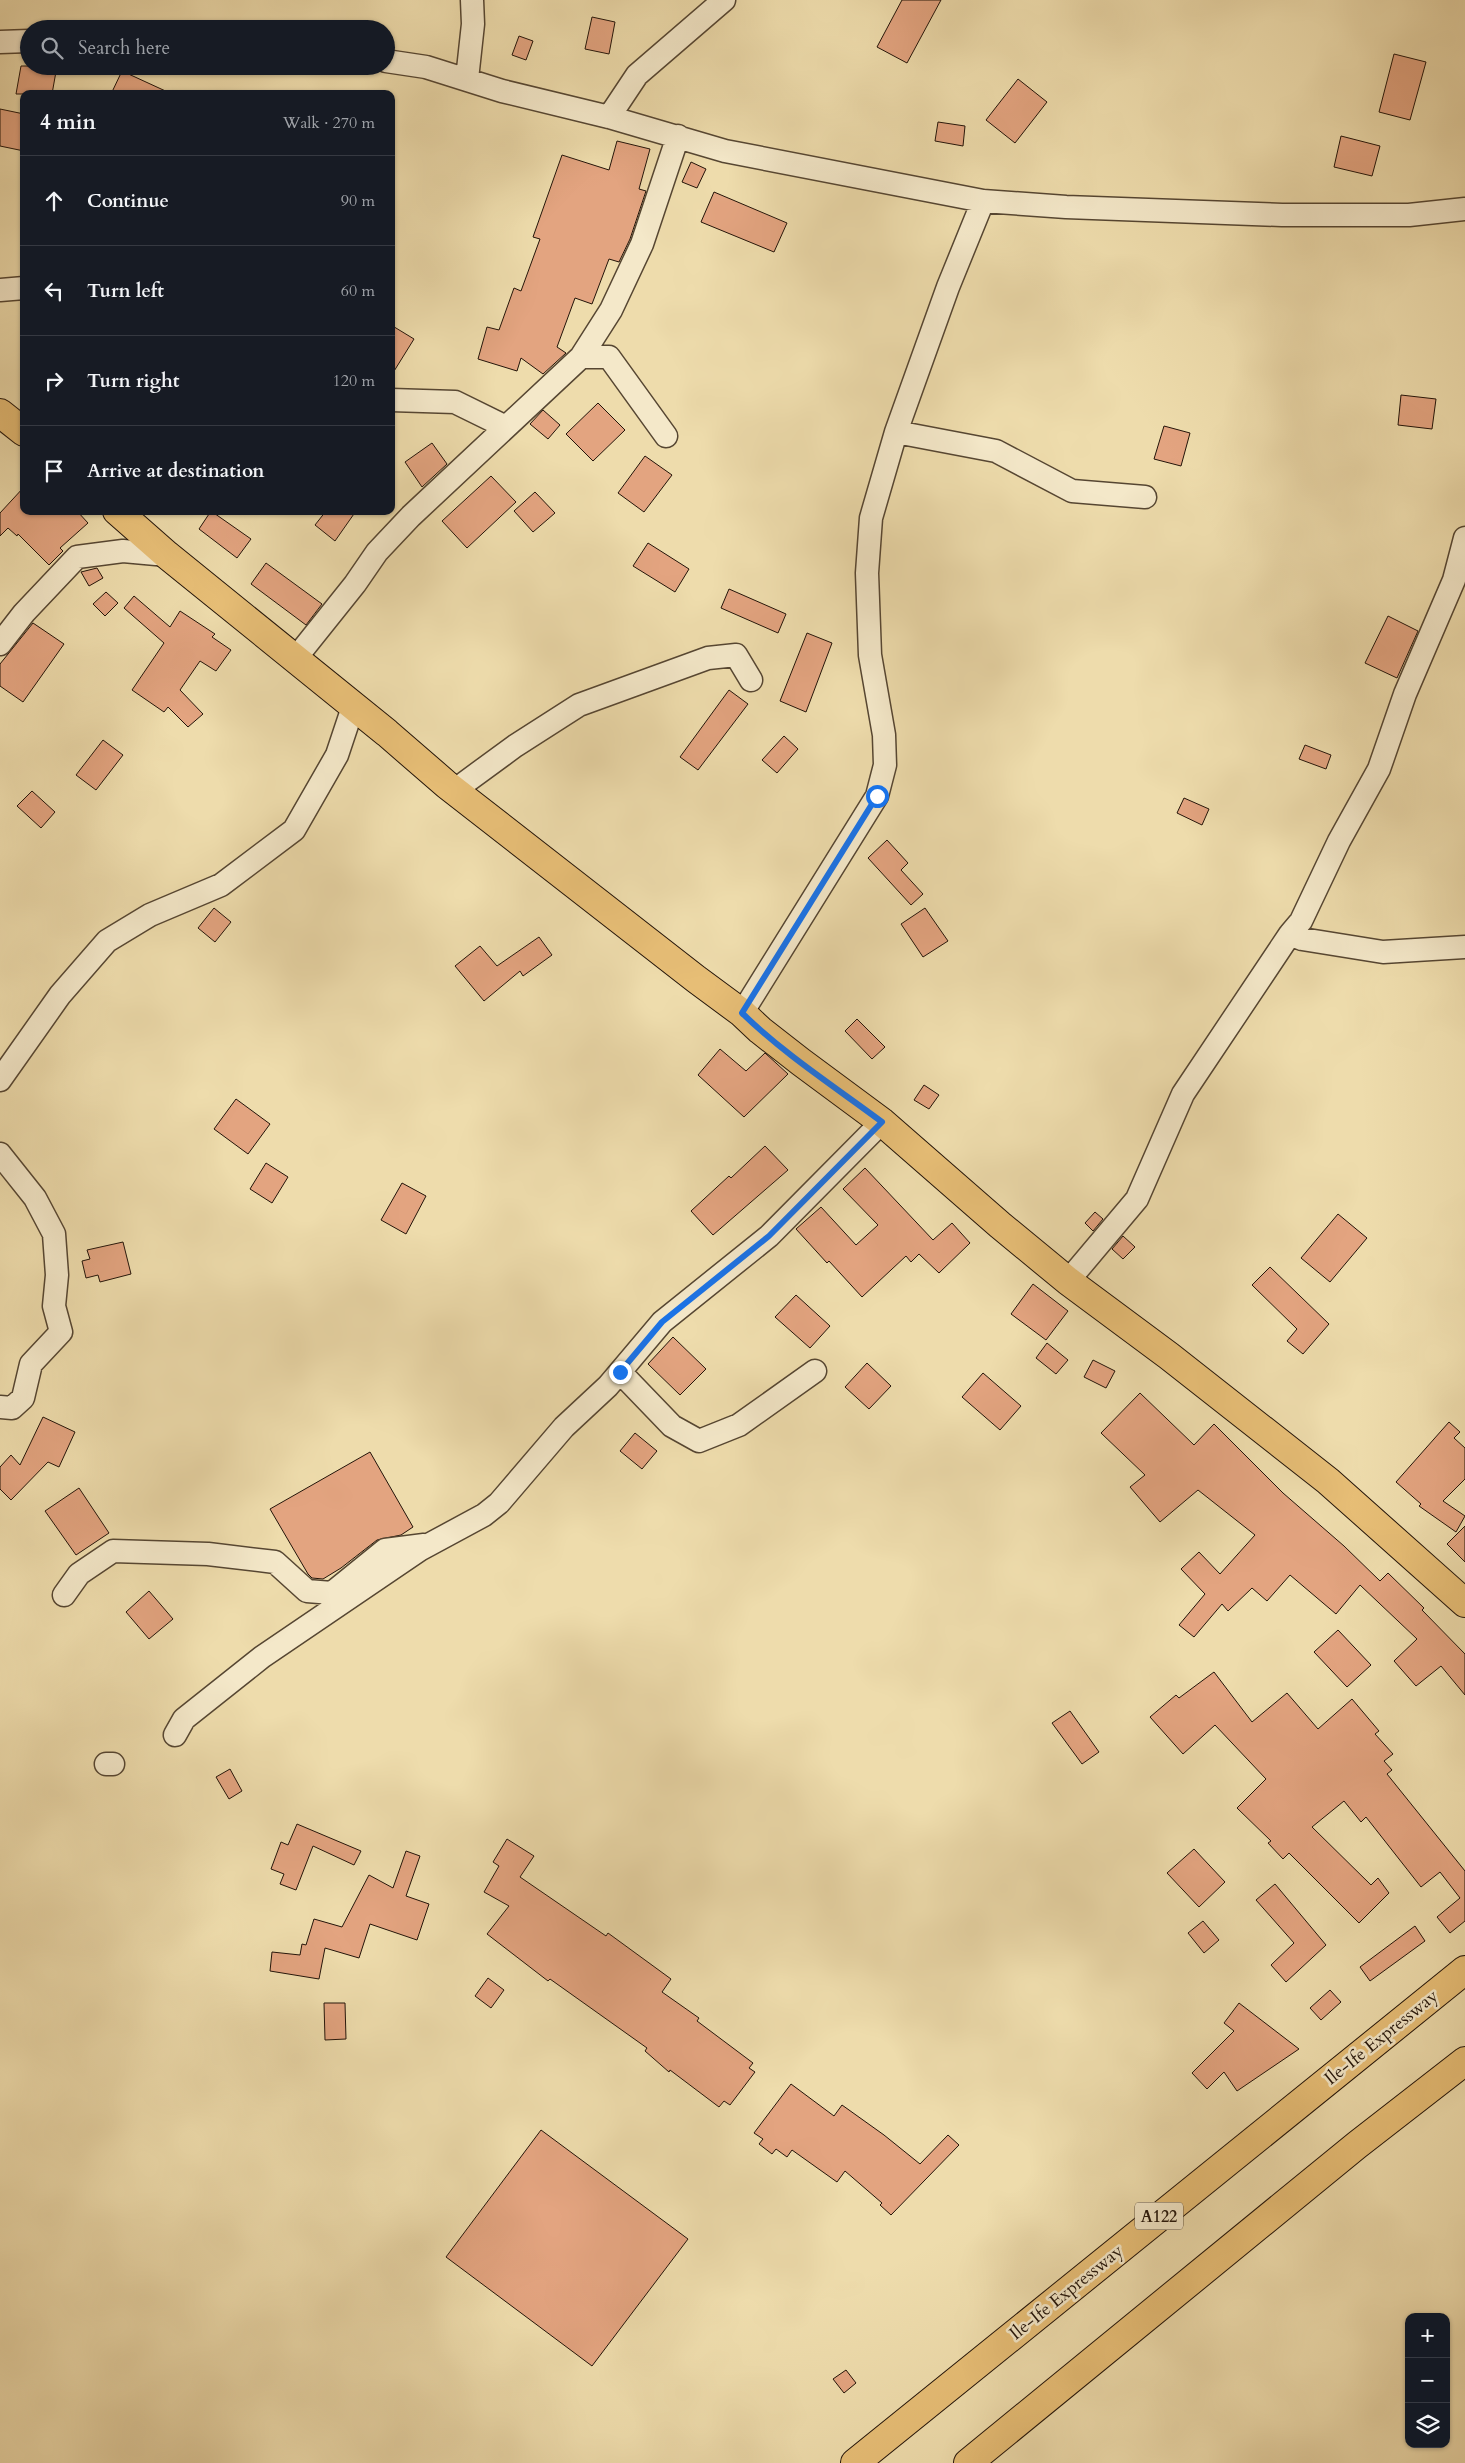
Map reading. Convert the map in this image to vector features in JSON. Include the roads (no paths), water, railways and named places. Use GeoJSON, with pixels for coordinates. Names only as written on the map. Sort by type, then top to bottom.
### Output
{"type":"FeatureCollection","features":[{"type":"Feature","properties":{"kind":"main road"},"geometry":{"type":"LineString","coordinates":[[0,413],[20,429]]}},
{"type":"Feature","properties":{"kind":"main road"},"geometry":{"type":"LineString","coordinates":[[122,515],[167,555],[455,790],[742,1013],[794,1057],[882,1122],[1000,1225],[1068,1281],[1169,1356],[1328,1481],[1465,1603]]}},
{"type":"Feature","properties":{"kind":"main road","name":"Ile-Ife Expressway"},"geometry":{"type":"LineString","coordinates":[[854,2463],[1465,1970]]}},
{"type":"Feature","properties":{"kind":"main road"},"geometry":{"type":"LineString","coordinates":[[968,2463],[1357,2144],[1465,2061]]}},
{"type":"Feature","properties":{"kind":"street"},"geometry":{"type":"LineString","coordinates":[[467,79],[473,24],[472,0]]}},
{"type":"Feature","properties":{"kind":"street"},"geometry":{"type":"LineString","coordinates":[[609,117],[637,75],[724,0]]}},
{"type":"Feature","properties":{"kind":"street"},"geometry":{"type":"LineString","coordinates":[[0,42],[20,41]]}},
{"type":"Feature","properties":{"kind":"street"},"geometry":{"type":"LineString","coordinates":[[395,62],[426,67],[502,91],[609,117],[725,151],[983,202],[1282,215],[1409,215],[1465,209]]}},
{"type":"Feature","properties":{"kind":"street"},"geometry":{"type":"LineString","coordinates":[[295,658],[355,584],[377,552],[411,516],[581,357],[611,310],[642,244],[678,136]]}},
{"type":"Feature","properties":{"kind":"street"},"geometry":{"type":"LineString","coordinates":[[742,1013],[877,796],[885,765],[884,735],[870,655],[867,574],[871,518],[896,432],[948,287],[983,202]]}},
{"type":"Feature","properties":{"kind":"street"},"geometry":{"type":"LineString","coordinates":[[0,290],[20,288]]}},
{"type":"Feature","properties":{"kind":"street"},"geometry":{"type":"LineString","coordinates":[[581,357],[609,357],[666,436]]}},
{"type":"Feature","properties":{"kind":"street"},"geometry":{"type":"LineString","coordinates":[[395,400],[455,402],[506,426]]}},
{"type":"Feature","properties":{"kind":"street"},"geometry":{"type":"LineString","coordinates":[[896,432],[996,451],[1072,491],[1145,497]]}},
{"type":"Feature","properties":{"kind":"street"},"geometry":{"type":"LineString","coordinates":[[1068,1281],[1137,1199],[1183,1094],[1290,934],[1301,921],[1339,841],[1379,769],[1405,694],[1454,580],[1465,538]]}},
{"type":"Feature","properties":{"kind":"street"},"geometry":{"type":"LineString","coordinates":[[0,644],[24,613],[77,557],[123,551],[167,555]]}},
{"type":"Feature","properties":{"kind":"street"},"geometry":{"type":"LineString","coordinates":[[455,790],[515,746],[579,705],[708,658],[736,655],[751,680]]}},
{"type":"Feature","properties":{"kind":"street"},"geometry":{"type":"LineString","coordinates":[[0,1080],[60,995],[107,941],[150,915],[221,885],[294,830],[337,755],[353,707]]}},
{"type":"Feature","properties":{"kind":"street"},"geometry":{"type":"LineString","coordinates":[[1290,934],[1302,939],[1382,952],[1465,948]]}},
{"type":"Feature","properties":{"kind":"street"},"geometry":{"type":"LineString","coordinates":[[175,1735],[184,1719],[262,1657],[430,1545],[484,1515],[499,1503],[564,1427],[620,1372],[662,1322],[769,1236],[882,1122]]}},
{"type":"Feature","properties":{"kind":"street"},"geometry":{"type":"LineString","coordinates":[[0,1154],[35,1198],[54,1234],[57,1275],[54,1306],[61,1332],[31,1364],[23,1398],[12,1408],[0,1407]]}},
{"type":"Feature","properties":{"kind":"street"},"geometry":{"type":"LineString","coordinates":[[620,1372],[672,1426],[699,1441],[739,1425],[815,1371]]}},
{"type":"Feature","properties":{"kind":"street"},"geometry":{"type":"LineString","coordinates":[[64,1595],[79,1574],[113,1551],[208,1554],[275,1562],[308,1591],[332,1593],[385,1550],[430,1545]]}}]}
